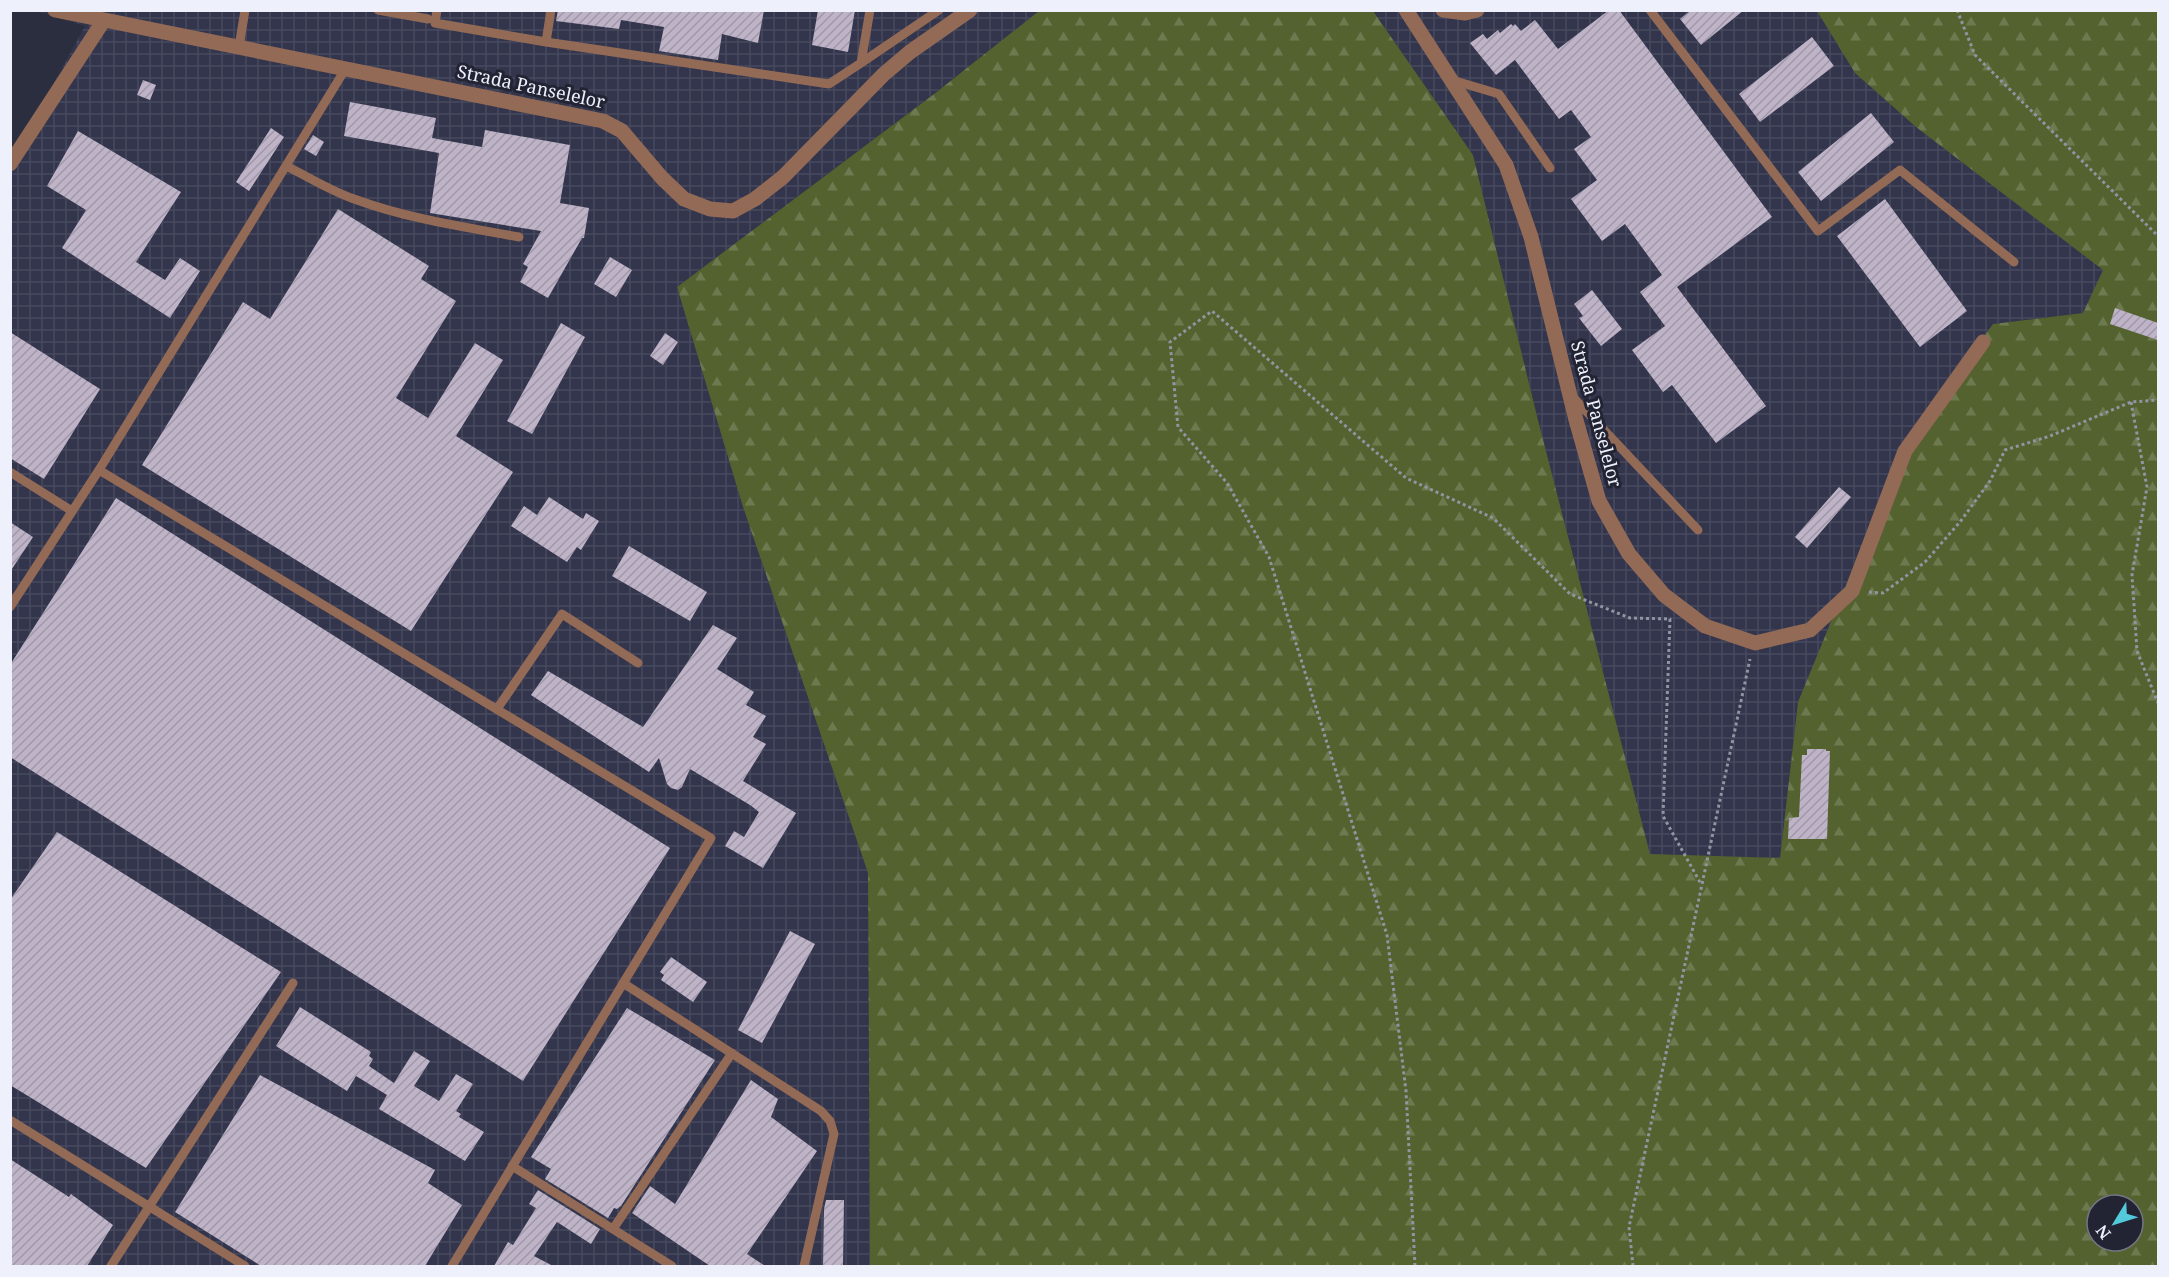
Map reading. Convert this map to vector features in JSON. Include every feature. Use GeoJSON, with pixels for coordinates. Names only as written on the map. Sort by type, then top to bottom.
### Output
{"type":"FeatureCollection","features":[{"type":"Feature","properties":{"kind":"street","name":"Strada Panselelor"},"geometry":{"type":"LineString","coordinates":[[55,10],[603,121],[622,131],[662,178],[684,199],[710,209],[733,211],[755,199],[783,177],[884,74],[910,52],[970,10]]}},
{"type":"Feature","properties":{"kind":"street","name":"Strada Panselelor"},"geometry":{"type":"LineString","coordinates":[[1406,10],[1506,165],[1531,237],[1599,501],[1629,554],[1664,595],[1705,626],[1755,643]]}},
{"type":"Feature","properties":{"kind":"street"},"geometry":{"type":"LineString","coordinates":[[1443,10],[1465,13],[1477,10]]}},
{"type":"Feature","properties":{"kind":"street"},"geometry":{"type":"LineString","coordinates":[[10,164],[104,20]]}},
{"type":"Feature","properties":{"kind":"street"},"geometry":{"type":"LineString","coordinates":[[1755,643],[1810,630],[1852,591],[1905,451],[1983,342]]}},
{"type":"Feature","properties":{"kind":"lane"},"geometry":{"type":"LineString","coordinates":[[239,47],[245,10]]}},
{"type":"Feature","properties":{"kind":"lane"},"geometry":{"type":"LineString","coordinates":[[378,10],[428,19]]}},
{"type":"Feature","properties":{"kind":"lane"},"geometry":{"type":"LineString","coordinates":[[437,10],[435,23],[829,84],[939,10]]}},
{"type":"Feature","properties":{"kind":"lane"},"geometry":{"type":"LineString","coordinates":[[546,42],[551,10]]}},
{"type":"Feature","properties":{"kind":"lane"},"geometry":{"type":"LineString","coordinates":[[861,63],[870,10]]}},
{"type":"Feature","properties":{"kind":"lane"},"geometry":{"type":"LineString","coordinates":[[1650,10],[1818,231],[1900,170],[2014,262]]}},
{"type":"Feature","properties":{"kind":"lane"},"geometry":{"type":"LineString","coordinates":[[10,607],[99,470],[346,68]]}},
{"type":"Feature","properties":{"kind":"lane"},"geometry":{"type":"LineString","coordinates":[[1451,79],[1499,94],[1550,168]]}},
{"type":"Feature","properties":{"kind":"lane"},"geometry":{"type":"LineString","coordinates":[[286,166],[354,200],[383,209],[438,223],[519,237]]}},
{"type":"Feature","properties":{"kind":"lane"},"geometry":{"type":"LineString","coordinates":[[1570,394],[1698,530]]}},
{"type":"Feature","properties":{"kind":"lane"},"geometry":{"type":"LineString","coordinates":[[99,470],[711,838],[452,1266]]}},
{"type":"Feature","properties":{"kind":"lane"},"geometry":{"type":"LineString","coordinates":[[10,472],[72,511]]}},
{"type":"Feature","properties":{"kind":"lane"},"geometry":{"type":"LineString","coordinates":[[497,709],[562,614],[638,663]]}},
{"type":"Feature","properties":{"kind":"lane"},"geometry":{"type":"LineString","coordinates":[[111,1266],[293,983]]}},
{"type":"Feature","properties":{"kind":"lane"},"geometry":{"type":"LineString","coordinates":[[623,983],[821,1111],[833,1127],[834,1134],[804,1266]]}},
{"type":"Feature","properties":{"kind":"lane"},"geometry":{"type":"LineString","coordinates":[[613,1229],[732,1053]]}},
{"type":"Feature","properties":{"kind":"lane"},"geometry":{"type":"LineString","coordinates":[[10,1120],[245,1266]]}},
{"type":"Feature","properties":{"kind":"lane"},"geometry":{"type":"LineString","coordinates":[[512,1167],[672,1266]]}},
{"type":"Feature","properties":{"kind":"path"},"geometry":{"type":"LineString","coordinates":[[1957,10],[1975,55],[2158,236]]}},
{"type":"Feature","properties":{"kind":"path"},"geometry":{"type":"LineString","coordinates":[[1415,1266],[1406,1091],[1387,935],[1269,557],[1227,483],[1178,427],[1170,342],[1212,311],[1406,478],[1493,518],[1570,594],[1630,618],[1670,619],[1663,816],[1701,884]]}},
{"type":"Feature","properties":{"kind":"path"},"geometry":{"type":"LineString","coordinates":[[1852,591],[1883,593],[1925,562],[1960,522],[1990,481],[2005,450],[2050,436],[2132,402],[2158,400]]}},
{"type":"Feature","properties":{"kind":"path"},"geometry":{"type":"LineString","coordinates":[[2132,402],[2147,487],[2133,575],[2137,651],[2158,703]]}},
{"type":"Feature","properties":{"kind":"path"},"geometry":{"type":"LineString","coordinates":[[1633,1266],[1629,1227],[1747,670],[1755,643]]}},
{"type":"Feature","properties":{"kind":"shaded area"},"geometry":{"type":"Polygon","coordinates":[[[37,11],[1039,11],[927,99],[677,287],[743,507],[868,873],[870,1266],[11,1266],[11,162],[85,26],[37,11]]]}},
{"type":"Feature","properties":{"kind":"shaded area"},"geometry":{"type":"Polygon","coordinates":[[[1373,11],[1817,11],[1855,73],[1916,127],[2104,270],[2084,313],[1993,324],[1839,605],[1798,702],[1780,858],[1650,855],[1538,420],[1473,155],[1373,11]]]}},
{"type":"Feature","properties":{"kind":"green space"},"geometry":{"type":"Polygon","coordinates":[[[1039,11],[1373,11],[1473,155],[1538,420],[1650,854],[1780,858],[1798,702],[1902,449],[1993,324],[2083,313],[2103,270],[1916,127],[1855,73],[1817,11],[2158,11],[2158,1266],[870,1266],[868,873],[743,507],[677,287],[934,94],[1039,11]]]}},
{"type":"Feature","properties":{"kind":"building"},"geometry":{"type":"Polygon","coordinates":[[[558,10],[764,10],[758,43],[722,34],[718,60],[659,51],[664,27],[621,20],[619,29],[556,21],[558,10]]]}},
{"type":"Feature","properties":{"kind":"building"},"geometry":{"type":"Polygon","coordinates":[[[818,10],[855,10],[848,52],[812,45],[818,10]]]}},
{"type":"Feature","properties":{"kind":"building"},"geometry":{"type":"Polygon","coordinates":[[[1609,10],[1619,10],[1772,217],[1677,287],[1766,406],[1716,443],[1672,385],[1663,392],[1632,350],[1665,326],[1640,292],[1662,275],[1625,224],[1602,241],[1571,199],[1597,180],[1574,149],[1591,137],[1571,110],[1559,119],[1515,60],[1496,75],[1470,43],[1483,34],[1487,39],[1498,30],[1500,33],[1511,24],[1513,26],[1515,24],[1521,31],[1535,20],[1558,49],[1609,10]]]}},
{"type":"Feature","properties":{"kind":"building"},"geometry":{"type":"Polygon","coordinates":[[[1691,10],[1744,10],[1701,45],[1680,19],[1691,10]]]}},
{"type":"Feature","properties":{"kind":"building"},"geometry":{"type":"Polygon","coordinates":[[[1812,37],[1834,66],[1760,122],[1739,94],[1812,37]]]}},
{"type":"Feature","properties":{"kind":"building"},"geometry":{"type":"Polygon","coordinates":[[[143,80],[156,85],[150,100],[137,95],[143,80]]]}},
{"type":"Feature","properties":{"kind":"building"},"geometry":{"type":"Polygon","coordinates":[[[350,102],[436,118],[432,138],[482,147],[485,130],[570,145],[560,203],[589,208],[584,238],[548,298],[520,282],[528,267],[523,264],[541,231],[430,213],[439,153],[344,136],[350,102]]]}},
{"type":"Feature","properties":{"kind":"building"},"geometry":{"type":"Polygon","coordinates":[[[1871,113],[1894,142],[1821,201],[1798,172],[1871,113]]]}},
{"type":"Feature","properties":{"kind":"building"},"geometry":{"type":"Polygon","coordinates":[[[271,128],[284,137],[249,191],[236,182],[271,128]]]}},
{"type":"Feature","properties":{"kind":"building"},"geometry":{"type":"Polygon","coordinates":[[[78,131],[181,192],[136,262],[165,280],[180,258],[200,271],[170,318],[62,248],[86,210],[47,186],[78,131]]]}},
{"type":"Feature","properties":{"kind":"building"},"geometry":{"type":"Polygon","coordinates":[[[313,135],[324,142],[316,156],[304,149],[313,135]]]}},
{"type":"Feature","properties":{"kind":"building"},"geometry":{"type":"Polygon","coordinates":[[[1885,199],[1967,311],[1920,347],[1837,236],[1885,199]]]}},
{"type":"Feature","properties":{"kind":"building"},"geometry":{"type":"Polygon","coordinates":[[[338,209],[429,266],[421,279],[456,301],[396,398],[428,418],[475,343],[503,360],[456,436],[513,472],[411,631],[142,465],[243,302],[270,319],[338,209]]]}},
{"type":"Feature","properties":{"kind":"building"},"geometry":{"type":"Polygon","coordinates":[[[610,257],[632,270],[616,297],[594,284],[610,257]]]}},
{"type":"Feature","properties":{"kind":"building"},"geometry":{"type":"Polygon","coordinates":[[[1592,290],[1622,329],[1601,346],[1579,318],[1583,316],[1574,304],[1592,290]]]}},
{"type":"Feature","properties":{"kind":"building"},"geometry":{"type":"Polygon","coordinates":[[[2115,308],[2158,323],[2158,340],[2110,324],[2115,308]]]}},
{"type":"Feature","properties":{"kind":"building"},"geometry":{"type":"Polygon","coordinates":[[[561,323],[585,337],[532,434],[507,421],[561,323]]]}},
{"type":"Feature","properties":{"kind":"building"},"geometry":{"type":"Polygon","coordinates":[[[10,332],[100,389],[44,479],[10,458],[10,332]]]}},
{"type":"Feature","properties":{"kind":"building"},"geometry":{"type":"Polygon","coordinates":[[[665,333],[678,342],[663,365],[650,356],[665,333]]]}},
{"type":"Feature","properties":{"kind":"building"},"geometry":{"type":"Polygon","coordinates":[[[1839,487],[1851,497],[1807,548],[1795,537],[1839,487]]]}},
{"type":"Feature","properties":{"kind":"building"},"geometry":{"type":"Polygon","coordinates":[[[549,497],[583,519],[586,513],[599,521],[581,550],[577,547],[567,562],[511,526],[524,506],[537,515],[549,497]]]}},
{"type":"Feature","properties":{"kind":"building"},"geometry":{"type":"Polygon","coordinates":[[[116,498],[670,848],[523,1081],[10,757],[10,665],[116,498]]]}},
{"type":"Feature","properties":{"kind":"building"},"geometry":{"type":"Polygon","coordinates":[[[10,522],[33,537],[10,572],[10,522]]]}},
{"type":"Feature","properties":{"kind":"building"},"geometry":{"type":"Polygon","coordinates":[[[629,546],[707,592],[690,621],[612,576],[629,546]]]}},
{"type":"Feature","properties":{"kind":"building"},"geometry":{"type":"Polygon","coordinates":[[[713,625],[737,638],[717,669],[754,692],[746,705],[766,716],[753,737],[766,744],[743,781],[796,813],[763,868],[725,846],[734,831],[744,837],[759,812],[750,805],[690,769],[682,787],[678,790],[671,788],[667,784],[659,758],[649,772],[531,695],[548,671],[643,727],[713,625]]]}},
{"type":"Feature","properties":{"kind":"building"},"geometry":{"type":"Polygon","coordinates":[[[1807,749],[1830,751],[1827,839],[1788,839],[1789,818],[1799,817],[1802,755],[1807,755],[1807,749]]]}},
{"type":"Feature","properties":{"kind":"building"},"geometry":{"type":"Polygon","coordinates":[[[57,832],[281,972],[146,1168],[10,1085],[10,900],[57,832]]]}},
{"type":"Feature","properties":{"kind":"building"},"geometry":{"type":"Polygon","coordinates":[[[790,931],[815,944],[762,1043],[738,1030],[790,931]]]}},
{"type":"Feature","properties":{"kind":"building"},"geometry":{"type":"Polygon","coordinates":[[[671,957],[707,982],[693,1002],[661,980],[664,975],[660,972],[671,957]]]}},
{"type":"Feature","properties":{"kind":"building"},"geometry":{"type":"Polygon","coordinates":[[[300,1007],[371,1052],[369,1056],[373,1059],[369,1066],[394,1083],[414,1051],[430,1061],[414,1086],[439,1101],[456,1074],[473,1084],[456,1111],[461,1114],[459,1117],[484,1132],[465,1161],[379,1109],[387,1095],[356,1076],[347,1091],[276,1046],[300,1007]]]}},
{"type":"Feature","properties":{"kind":"building"},"geometry":{"type":"Polygon","coordinates":[[[627,1008],[715,1060],[621,1206],[614,1208],[608,1218],[545,1179],[551,1169],[531,1157],[627,1008]]]}},
{"type":"Feature","properties":{"kind":"building"},"geometry":{"type":"Polygon","coordinates":[[[260,1075],[435,1170],[428,1183],[462,1205],[425,1266],[261,1266],[175,1212],[260,1075]]]}},
{"type":"Feature","properties":{"kind":"building"},"geometry":{"type":"Polygon","coordinates":[[[751,1080],[778,1099],[771,1117],[817,1151],[747,1254],[765,1266],[710,1266],[632,1213],[650,1186],[675,1204],[751,1080]]]}},
{"type":"Feature","properties":{"kind":"building"},"geometry":{"type":"Polygon","coordinates":[[[10,1159],[69,1197],[71,1194],[113,1225],[87,1266],[10,1266],[10,1159]]]}},
{"type":"Feature","properties":{"kind":"building"},"geometry":{"type":"Polygon","coordinates":[[[538,1190],[600,1229],[591,1244],[557,1222],[534,1256],[553,1266],[494,1266],[508,1242],[513,1245],[536,1208],[529,1204],[538,1190]]]}},
{"type":"Feature","properties":{"kind":"building"},"geometry":{"type":"Polygon","coordinates":[[[826,1200],[844,1200],[843,1266],[823,1266],[826,1200]]]}}]}
